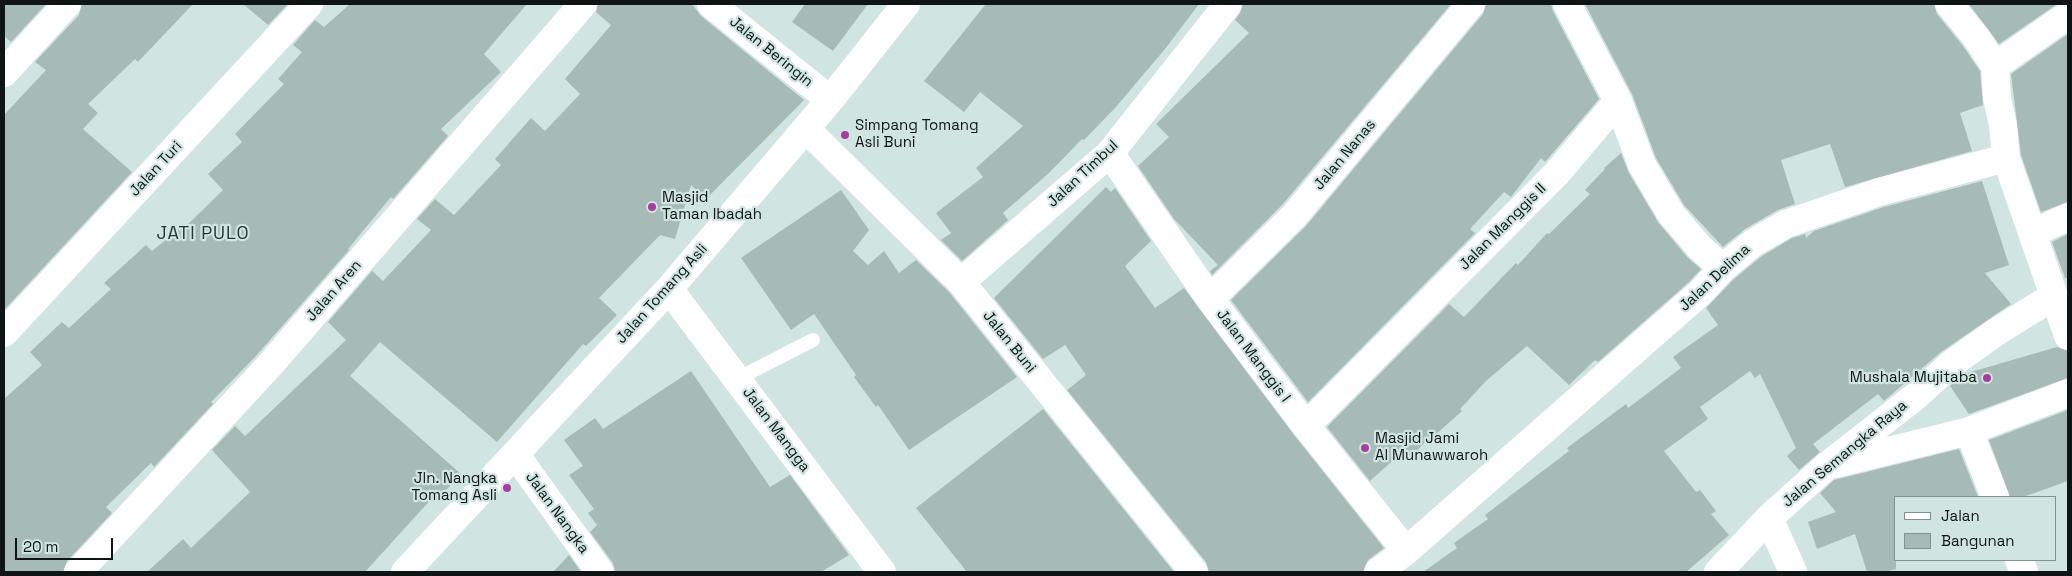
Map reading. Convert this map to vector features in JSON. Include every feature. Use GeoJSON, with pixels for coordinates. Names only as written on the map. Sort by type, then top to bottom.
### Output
{"type":"FeatureCollection","features":[{"type":"Feature","properties":{"kind":"street"},"geometry":{"type":"LineString","coordinates":[[4,73],[67,4]]}},
{"type":"Feature","properties":{"kind":"street","name":"Jalan Turi"},"geometry":{"type":"LineString","coordinates":[[4,333],[309,4]]}},
{"type":"Feature","properties":{"kind":"street","name":"Jalan Aren"},"geometry":{"type":"LineString","coordinates":[[78,572],[269,366],[584,4]]}},
{"type":"Feature","properties":{"kind":"street","name":"Jalan Beringin"},"geometry":{"type":"LineString","coordinates":[[711,4],[830,100]]}},
{"type":"Feature","properties":{"kind":"street","name":"Jalan Tomang Asli"},"geometry":{"type":"LineString","coordinates":[[405,572],[669,289],[806,129],[906,4]]}},
{"type":"Feature","properties":{"kind":"street","name":"Jalan Timbul"},"geometry":{"type":"LineString","coordinates":[[961,282],[1110,153],[1228,4]]}},
{"type":"Feature","properties":{"kind":"street","name":"Jalan Nanas"},"geometry":{"type":"LineString","coordinates":[[1210,299],[1294,216],[1471,4]]}},
{"type":"Feature","properties":{"kind":"street"},"geometry":{"type":"LineString","coordinates":[[1568,4],[1618,101],[1642,165],[1671,214],[1700,248],[1723,268]]}},
{"type":"Feature","properties":{"kind":"street"},"geometry":{"type":"LineString","coordinates":[[1949,4],[1976,37],[1995,66],[1997,98],[2003,125],[2006,158],[2068,336]]}},
{"type":"Feature","properties":{"kind":"street"},"geometry":{"type":"LineString","coordinates":[[1995,66],[2068,14]]}},
{"type":"Feature","properties":{"kind":"street","name":"Jalan Manggis II"},"geometry":{"type":"LineString","coordinates":[[1306,426],[1557,173],[1618,101]]}},
{"type":"Feature","properties":{"kind":"street","name":"Jalan Buni"},"geometry":{"type":"LineString","coordinates":[[806,129],[961,282],[1194,572]]}},
{"type":"Feature","properties":{"kind":"street","name":"Jalan Manggis I"},"geometry":{"type":"LineString","coordinates":[[1110,153],[1210,299],[1306,426],[1406,551]]}},
{"type":"Feature","properties":{"kind":"street","name":"Jalan Delima"},"geometry":{"type":"LineString","coordinates":[[1378,572],[1406,551],[1753,243],[1806,216],[1879,192],[2006,158]]}},
{"type":"Feature","properties":{"kind":"street"},"geometry":{"type":"LineString","coordinates":[[2033,233],[2068,217]]}},
{"type":"Feature","properties":{"kind":"street","name":"Jalan Mangga"},"geometry":{"type":"LineString","coordinates":[[669,289],[882,572]]}},
{"type":"Feature","properties":{"kind":"street","name":"Jalan Semangka Raya"},"geometry":{"type":"LineString","coordinates":[[1718,572],[1769,518],[1828,465],[1916,396],[1950,365],[1996,332],[2054,296]]}},
{"type":"Feature","properties":{"kind":"street"},"geometry":{"type":"LineString","coordinates":[[1828,465],[1969,431],[2068,393]]}},
{"type":"Feature","properties":{"kind":"street"},"geometry":{"type":"LineString","coordinates":[[1969,431],[1995,496]]}},
{"type":"Feature","properties":{"kind":"street","name":"Jalan Nangka"},"geometry":{"type":"LineString","coordinates":[[515,454],[600,572]]}},
{"type":"Feature","properties":{"kind":"street"},"geometry":{"type":"LineString","coordinates":[[1769,518],[1793,572]]}},
{"type":"Feature","properties":{"kind":"lane"},"geometry":{"type":"LineString","coordinates":[[737,379],[813,340]]}},
{"type":"Feature","properties":{"kind":"building"},"geometry":{"type":"Polygon","coordinates":[[[4,4],[46,4],[11,42],[4,36],[4,4]]]}},
{"type":"Feature","properties":{"kind":"building"},"geometry":{"type":"Polygon","coordinates":[[[82,4],[193,4],[138,62],[135,59],[88,104],[98,113],[83,129],[132,172],[4,310],[4,115],[46,70],[35,62],[79,15],[82,4]]]}},
{"type":"Feature","properties":{"kind":"building"},"geometry":{"type":"Polygon","coordinates":[[[243,4],[288,4],[268,25],[243,4]]]}},
{"type":"Feature","properties":{"kind":"building"},"geometry":{"type":"Polygon","coordinates":[[[350,4],[527,4],[484,54],[501,72],[441,129],[448,136],[393,199],[391,197],[349,250],[255,357],[211,402],[213,404],[154,467],[151,463],[106,507],[112,513],[67,561],[63,572],[4,572],[4,399],[42,365],[30,352],[62,322],[69,328],[111,289],[104,283],[146,245],[152,251],[179,229],[181,231],[223,190],[208,174],[242,142],[235,134],[284,84],[278,79],[302,52],[293,45],[315,20],[324,27],[350,4]]]}},
{"type":"Feature","properties":{"kind":"building"},"geometry":{"type":"Polygon","coordinates":[[[598,4],[692,4],[701,16],[804,100],[706,199],[691,185],[675,239],[660,235],[599,298],[617,315],[586,346],[583,344],[497,442],[380,342],[350,376],[461,474],[438,499],[434,496],[365,572],[147,572],[183,539],[191,548],[250,492],[212,450],[235,426],[245,436],[346,340],[328,322],[372,271],[383,281],[431,230],[417,219],[435,199],[454,215],[501,165],[495,159],[531,118],[545,131],[580,94],[565,79],[611,25],[596,12],[598,4]]]}},
{"type":"Feature","properties":{"kind":"building"},"geometry":{"type":"Polygon","coordinates":[[[805,4],[868,4],[833,51],[792,22],[805,4]]]}},
{"type":"Feature","properties":{"kind":"building"},"geometry":{"type":"Polygon","coordinates":[[[986,4],[1199,4],[1165,49],[1115,108],[1049,173],[1003,213],[1008,220],[962,261],[941,240],[951,233],[936,213],[983,177],[976,168],[1023,126],[980,92],[964,112],[924,81],[986,4]]]}},
{"type":"Feature","properties":{"kind":"building"},"geometry":{"type":"Polygon","coordinates":[[[1243,4],[1451,4],[1282,205],[1212,275],[1210,271],[1218,265],[1174,219],[1138,166],[1169,137],[1156,124],[1249,33],[1235,20],[1243,4]]]}},
{"type":"Feature","properties":{"kind":"building"},"geometry":{"type":"Polygon","coordinates":[[[1486,4],[1551,4],[1599,99],[1545,162],[1541,158],[1511,197],[1504,192],[1470,229],[1475,233],[1308,402],[1231,300],[1306,226],[1483,14],[1486,4]]]}},
{"type":"Feature","properties":{"kind":"building"},"geometry":{"type":"Polygon","coordinates":[[[1585,4],[1934,4],[1937,14],[1980,71],[1983,105],[1960,113],[1972,151],[1845,187],[1830,144],[1781,160],[1795,204],[1778,210],[1745,229],[1723,247],[1684,205],[1656,158],[1632,94],[1585,4]]]}},
{"type":"Feature","properties":{"kind":"building"},"geometry":{"type":"Polygon","coordinates":[[[1969,4],[2057,4],[1999,44],[1969,4]]]}},
{"type":"Feature","properties":{"kind":"building"},"geometry":{"type":"Polygon","coordinates":[[[2068,34],[2068,202],[2041,212],[2021,155],[2011,74],[2068,34]]]}},
{"type":"Feature","properties":{"kind":"building"},"geometry":{"type":"Polygon","coordinates":[[[1621,153],[1629,173],[1658,222],[1688,258],[1701,269],[1689,282],[1598,362],[1595,360],[1569,385],[1527,346],[1486,381],[1460,409],[1462,411],[1433,437],[1432,435],[1408,460],[1401,453],[1370,481],[1327,427],[1449,304],[1464,317],[1516,263],[1518,265],[1547,233],[1549,234],[1590,194],[1585,190],[1604,168],[1621,153]]]}},
{"type":"Feature","properties":{"kind":"building"},"geometry":{"type":"Polygon","coordinates":[[[1982,181],[2009,265],[1985,273],[2011,304],[1941,352],[1884,401],[1878,394],[1813,444],[1820,452],[1799,470],[1787,456],[1796,448],[1760,374],[1755,378],[1750,371],[1700,407],[1708,419],[1664,451],[1696,492],[1700,490],[1716,511],[1711,514],[1729,535],[1686,572],[1423,572],[1457,548],[1454,543],[1488,519],[1485,515],[1569,451],[1567,448],[1626,404],[1628,408],[1681,368],[1673,357],[1718,325],[1706,308],[1734,279],[1762,256],[1792,238],[1805,234],[1806,238],[1814,231],[1884,207],[1982,181]]]}},
{"type":"Feature","properties":{"kind":"building"},"geometry":{"type":"Polygon","coordinates":[[[1106,187],[1111,192],[1115,188],[1151,241],[1125,266],[1155,308],[1184,288],[1294,435],[1384,548],[1368,560],[1363,572],[1209,572],[1206,562],[1067,390],[1086,375],[1065,345],[1043,359],[994,298],[1106,187]]]}},
{"type":"Feature","properties":{"kind":"building"},"geometry":{"type":"Polygon","coordinates":[[[841,190],[869,230],[853,251],[868,265],[884,251],[899,273],[916,260],[949,292],[1017,377],[909,450],[878,405],[876,407],[854,377],[856,375],[814,314],[791,330],[741,258],[841,190]]]}},
{"type":"Feature","properties":{"kind":"building"},"geometry":{"type":"Polygon","coordinates":[[[2068,234],[2068,278],[2065,278],[2052,242],[2068,234]]]}},
{"type":"Feature","properties":{"kind":"building"},"geometry":{"type":"Polygon","coordinates":[[[2057,347],[2068,351],[2068,378],[1969,414],[1950,386],[1964,374],[2057,347]]]}},
{"type":"Feature","properties":{"kind":"building"},"geometry":{"type":"Polygon","coordinates":[[[691,371],[770,487],[790,475],[849,555],[821,572],[615,572],[613,563],[590,532],[597,525],[588,513],[594,509],[569,475],[583,466],[564,440],[595,418],[603,429],[691,371]]]}},
{"type":"Feature","properties":{"kind":"building"},"geometry":{"type":"Polygon","coordinates":[[[1043,409],[1174,572],[967,572],[916,508],[1043,409]]]}},
{"type":"Feature","properties":{"kind":"building"},"geometry":{"type":"Polygon","coordinates":[[[2068,410],[2068,481],[2026,496],[2010,496],[1989,440],[2068,410]]]}},
{"type":"Feature","properties":{"kind":"building"},"geometry":{"type":"Polygon","coordinates":[[[1959,449],[1978,496],[1894,496],[1894,561],[1896,561],[1896,569],[1885,572],[1867,572],[1855,534],[1817,549],[1808,522],[1836,512],[1820,493],[1834,480],[1959,449]]]}},
{"type":"Feature","properties":{"kind":"building"},"geometry":{"type":"Polygon","coordinates":[[[569,555],[581,572],[553,572],[569,555]]]}},
{"type":"Feature","properties":{"kind":"place","name":"Simpang Tomang Asli Buni"},"geometry":{"type":"Point","coordinates":[845,135]}},
{"type":"Feature","properties":{"kind":"place","name":"Masjid Taman Ibadah"},"geometry":{"type":"Point","coordinates":[652,207]}},
{"type":"Feature","properties":{"kind":"place","name":"Mushala Mujitaba"},"geometry":{"type":"Point","coordinates":[1987,378]}},
{"type":"Feature","properties":{"kind":"place","name":"Masjid Jami Al Munawwaroh"},"geometry":{"type":"Point","coordinates":[1365,448]}},
{"type":"Feature","properties":{"kind":"place","name":"Jln. Nangka Tomang Asli"},"geometry":{"type":"Point","coordinates":[507,488]}},
{"type":"Feature","properties":{"kind":"district","name":"JATI PULO"},"geometry":{"type":"Point","coordinates":[203,234]}}]}
